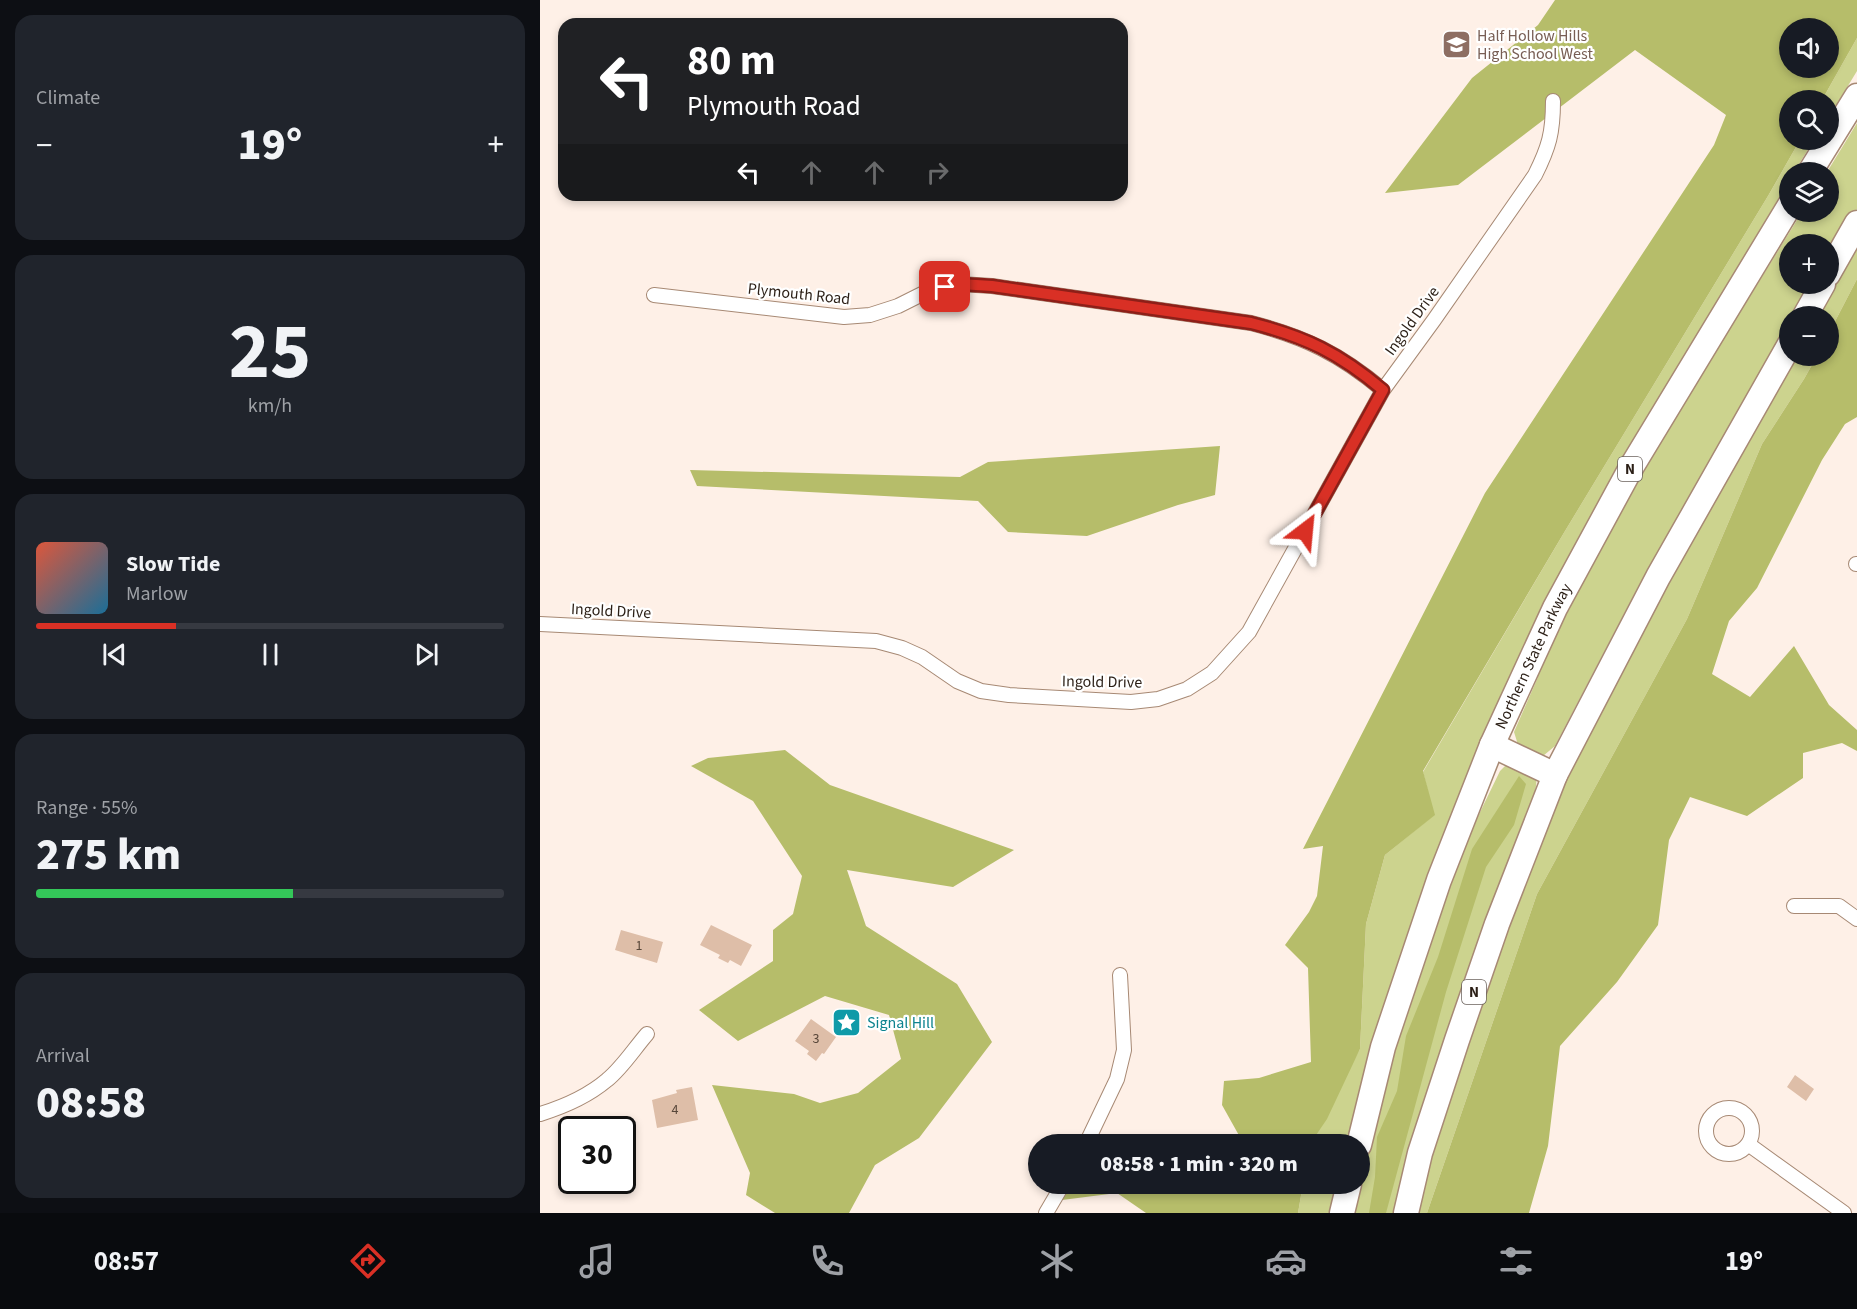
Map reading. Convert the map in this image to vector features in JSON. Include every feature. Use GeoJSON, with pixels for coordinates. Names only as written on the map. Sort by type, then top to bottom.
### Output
{"type":"FeatureCollection","features":[{"type":"Feature","properties":{"kind":"highway"},"geometry":{"type":"LineString","coordinates":[[1816,162],[1857,96]]}},
{"type":"Feature","properties":{"kind":"highway","name":"Northern State Parkway"},"geometry":{"type":"LineString","coordinates":[[1362,1134],[1383,1047],[1394,1014],[1439,880],[1492,745],[1555,608],[1626,477],[1780,222]]}},
{"type":"Feature","properties":{"kind":"highway"},"geometry":{"type":"LineString","coordinates":[[1839,255],[1857,223]]}},
{"type":"Feature","properties":{"kind":"highway","name":"N"},"geometry":{"type":"LineString","coordinates":[[1406,1213],[1420,1153],[1457,1040],[1497,924],[1555,775],[1658,577],[1779,363]]}},
{"type":"Feature","properties":{"kind":"highway"},"geometry":{"type":"LineString","coordinates":[[1492,745],[1555,775]]}},
{"type":"Feature","properties":{"kind":"highway"},"geometry":{"type":"LineString","coordinates":[[1342,1213],[1347,1194]]}},
{"type":"Feature","properties":{"kind":"street","name":"Ingold Drive"},"geometry":{"type":"LineString","coordinates":[[540,624],[876,642],[902,648],[922,657],[957,681],[981,691],[1009,695],[1131,702],[1158,699],[1187,689],[1212,673],[1249,632],[1383,390],[1535,176],[1548,150],[1553,126],[1553,101]]}},
{"type":"Feature","properties":{"kind":"street","name":"Plymouth Road"},"geometry":{"type":"LineString","coordinates":[[654,295],[844,317],[870,315],[898,306],[930,290],[960,284],[992,286],[1251,323],[1289,333],[1325,349],[1360,371],[1383,390]]}},
{"type":"Feature","properties":{"kind":"street"},"geometry":{"type":"LineString","coordinates":[[1794,906],[1839,906],[1857,919]]}},
{"type":"Feature","properties":{"kind":"street"},"geometry":{"type":"LineString","coordinates":[[1091,1134],[1117,1079],[1124,1050],[1120,975]]}},
{"type":"Feature","properties":{"kind":"street"},"geometry":{"type":"LineString","coordinates":[[540,1114],[576,1100],[608,1080],[647,1034]]}},
{"type":"Feature","properties":{"kind":"street"},"geometry":{"type":"LineString","coordinates":[[1748,1144],[1844,1213]]}},
{"type":"Feature","properties":{"kind":"street"},"geometry":{"type":"LineString","coordinates":[[1046,1213],[1057,1194]]}},
{"type":"Feature","properties":{"kind":"green space"},"geometry":{"type":"Polygon","coordinates":[[[1555,0],[1857,0],[1857,38],[1839,70],[1839,18],[1779,18],[1779,78],[1834,78],[1828,90],[1779,90],[1779,150],[1794,150],[1787,162],[1779,162],[1779,177],[1768,196],[1423,771],[1435,815],[1385,855],[1366,924],[1360,1049],[1327,1119],[1317,1134],[1238,1134],[1222,1105],[1224,1081],[1259,1078],[1311,1062],[1308,968],[1285,945],[1309,912],[1317,896],[1323,846],[1303,849],[1485,493],[1714,145],[1726,115],[1635,50],[1458,185],[1385,193],[1472,78],[1538,25],[1555,0]]]}},
{"type":"Feature","properties":{"kind":"green space"},"geometry":{"type":"Polygon","coordinates":[[[1857,38],[1857,71],[1839,101],[1839,90],[1828,90],[1834,78],[1839,78],[1839,70],[1857,38]]]}},
{"type":"Feature","properties":{"kind":"green space"},"geometry":{"type":"Polygon","coordinates":[[[1857,123],[1857,209],[1839,242],[1839,234],[1788,234],[1796,222],[1839,222],[1839,162],[1833,162],[1857,123]]]}},
{"type":"Feature","properties":{"kind":"green space"},"geometry":{"type":"Polygon","coordinates":[[[1794,150],[1808,150],[1800,162],[1787,162],[1794,150]]]}},
{"type":"Feature","properties":{"kind":"green space"},"geometry":{"type":"Polygon","coordinates":[[[1779,177],[1779,198],[1654,408],[1569,561],[1352,1134],[1315,1134],[1360,1049],[1366,924],[1385,855],[1434,815],[1423,772],[1565,531],[1779,177]]]}},
{"type":"Feature","properties":{"kind":"green space"},"geometry":{"type":"Polygon","coordinates":[[[1857,248],[1857,279],[1839,314],[1839,306],[1824,306],[1831,294],[1839,294],[1839,279],[1857,248]]]}},
{"type":"Feature","properties":{"kind":"green space"},"geometry":{"type":"Polygon","coordinates":[[[1779,249],[1779,294],[1810,294],[1802,306],[1779,306],[1779,346],[1644,576],[1555,746],[1543,756],[1519,748],[1514,732],[1538,677],[1539,657],[1623,491],[1724,338],[1779,249]]]}},
{"type":"Feature","properties":{"kind":"green space"},"geometry":{"type":"Polygon","coordinates":[[[1857,279],[1857,417],[1845,424],[1822,460],[1757,588],[1729,621],[1712,674],[1750,697],[1794,646],[1829,705],[1857,730],[1857,751],[1842,743],[1803,753],[1803,778],[1747,816],[1690,797],[1669,840],[1658,925],[1617,982],[1560,1046],[1548,1146],[1529,1213],[1427,1213],[1537,894],[1687,619],[1762,444],[1811,366],[1839,366],[1839,314],[1857,279]]]}},
{"type":"Feature","properties":{"kind":"green space"},"geometry":{"type":"Polygon","coordinates":[[[1790,366],[1811,366],[1762,444],[1687,619],[1537,894],[1427,1213],[1416,1213],[1461,1049],[1543,826],[1649,616],[1790,366]]]}},
{"type":"Feature","properties":{"kind":"green space"},"geometry":{"type":"Polygon","coordinates":[[[1220,446],[1215,495],[1087,536],[1008,532],[978,501],[697,486],[690,470],[960,477],[988,462],[1220,446]]]}},
{"type":"Feature","properties":{"kind":"green space"},"geometry":{"type":"Polygon","coordinates":[[[785,750],[830,785],[1014,850],[953,887],[847,870],[866,926],[957,984],[992,1042],[919,1138],[875,1165],[849,1213],[775,1213],[746,1195],[750,1173],[712,1085],[794,1094],[820,1103],[858,1093],[901,1059],[889,1015],[825,996],[738,1041],[699,1010],[773,961],[773,930],[793,914],[802,876],[753,801],[691,766],[708,758],[785,750]]]}},
{"type":"Feature","properties":{"kind":"green space"},"geometry":{"type":"Polygon","coordinates":[[[1506,765],[1536,776],[1535,790],[1526,816],[1525,831],[1397,1213],[1353,1213],[1357,1194],[1370,1194],[1370,1140],[1412,984],[1466,841],[1500,771],[1506,765]]]}},
{"type":"Feature","properties":{"kind":"green space"},"geometry":{"type":"Polygon","coordinates":[[[1519,776],[1526,784],[1514,825],[1486,867],[1446,992],[1386,1213],[1369,1213],[1375,1177],[1377,1137],[1397,1091],[1406,1036],[1438,957],[1472,849],[1519,776]]]}},
{"type":"Feature","properties":{"kind":"green space"},"geometry":{"type":"Polygon","coordinates":[[[1066,1194],[1109,1194],[1062,1200],[1066,1194]]]}},
{"type":"Feature","properties":{"kind":"green space"},"geometry":{"type":"Polygon","coordinates":[[[1118,1194],[1301,1194],[1298,1213],[1146,1213],[1118,1194]]]}},
{"type":"Feature","properties":{"kind":"green space"},"geometry":{"type":"Polygon","coordinates":[[[1301,1194],[1335,1194],[1330,1213],[1298,1213],[1301,1194]]]}},
{"type":"Feature","properties":{"kind":"building"},"geometry":{"type":"Polygon","coordinates":[[[711,925],[752,945],[741,966],[730,960],[728,963],[718,958],[720,955],[700,945],[711,925]]]}},
{"type":"Feature","properties":{"kind":"building"},"geometry":{"type":"Polygon","coordinates":[[[621,930],[663,942],[657,963],[615,950],[621,930]]]}},
{"type":"Feature","properties":{"kind":"building"},"geometry":{"type":"Polygon","coordinates":[[[811,1019],[836,1037],[816,1061],[807,1054],[809,1051],[795,1041],[811,1019]]]}},
{"type":"Feature","properties":{"kind":"building"},"geometry":{"type":"Polygon","coordinates":[[[1795,1075],[1814,1089],[1806,1101],[1787,1087],[1795,1075]]]}},
{"type":"Feature","properties":{"kind":"building"},"geometry":{"type":"Polygon","coordinates":[[[692,1087],[698,1120],[657,1128],[652,1100],[677,1093],[676,1090],[692,1087]]]}},
{"type":"Feature","properties":{"kind":"place","name":"Half Hollow Hills High School West"},"geometry":{"type":"Point","coordinates":[1456,45]}},
{"type":"Feature","properties":{"kind":"place","name":"Signal Hill"},"geometry":{"type":"Point","coordinates":[846,1023]}},
{"type":"Feature","properties":{"kind":"route"},"geometry":{"type":"LineString","coordinates":[[945,287],[960,284],[992,286],[1251,323],[1289,333],[1325,349],[1360,371],[1383,390],[1305,531]]}}]}
